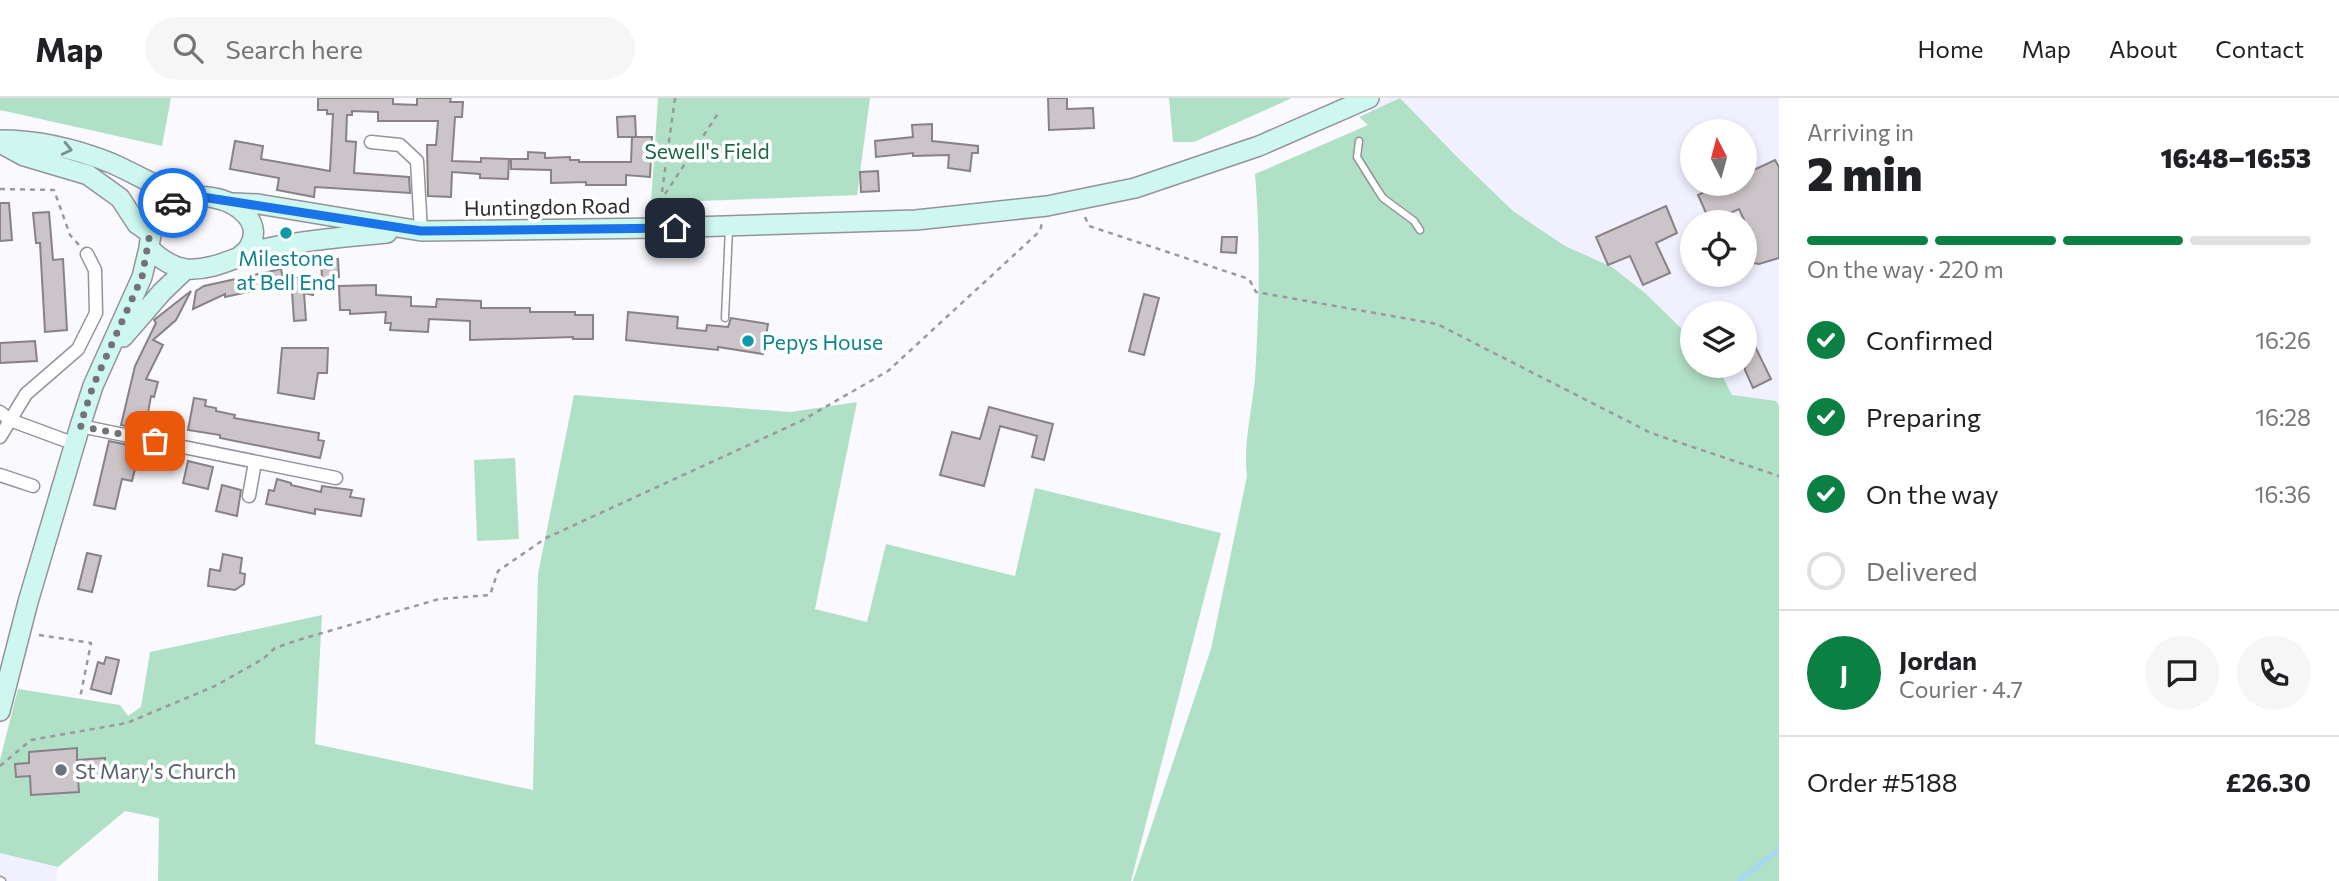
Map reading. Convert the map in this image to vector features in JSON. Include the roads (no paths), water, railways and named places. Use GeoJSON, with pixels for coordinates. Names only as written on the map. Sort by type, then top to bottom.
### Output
{"type":"FeatureCollection","features":[{"type":"Feature","properties":{"kind":"main road","name":"Huntingdon Road"},"geometry":{"type":"LineString","coordinates":[[417,230],[659,228],[916,220],[1047,206],[1135,188],[1183,173],[1259,146],[1369,98]]}},
{"type":"Feature","properties":{"kind":"main road"},"geometry":{"type":"LineString","coordinates":[[0,142],[27,140],[88,154],[168,192],[417,230]]}},
{"type":"Feature","properties":{"kind":"main road"},"geometry":{"type":"LineString","coordinates":[[0,142],[24,156],[88,175],[112,191],[120,198],[159,258],[186,269],[221,265],[259,250],[292,243],[417,230]]}},
{"type":"Feature","properties":{"kind":"main road"},"geometry":{"type":"LineString","coordinates":[[0,711],[20,632],[93,386],[142,277],[150,241],[165,208],[177,201],[196,196]]}},
{"type":"Feature","properties":{"kind":"main road"},"geometry":{"type":"LineString","coordinates":[[234,203],[249,217],[253,231],[250,246],[238,258]]}},
{"type":"Feature","properties":{"kind":"main road"},"geometry":{"type":"LineString","coordinates":[[110,351],[186,269]]}},
{"type":"Feature","properties":{"kind":"street"},"geometry":{"type":"LineString","coordinates":[[371,142],[400,145],[417,161],[417,230]]}},
{"type":"Feature","properties":{"kind":"street"},"geometry":{"type":"LineString","coordinates":[[0,438],[5,416],[78,349],[96,313],[95,270],[87,254]]}},
{"type":"Feature","properties":{"kind":"street"},"geometry":{"type":"LineString","coordinates":[[5,416],[77,435],[255,462],[336,478]]}},
{"type":"Feature","properties":{"kind":"street"},"geometry":{"type":"LineString","coordinates":[[249,496],[255,462]]}},
{"type":"Feature","properties":{"kind":"street"},"geometry":{"type":"LineString","coordinates":[[0,475],[33,486]]}},
{"type":"Feature","properties":{"kind":"lane"},"geometry":{"type":"LineString","coordinates":[[1359,141],[1357,157],[1383,198],[1414,221],[1420,230]]}},
{"type":"Feature","properties":{"kind":"lane"},"geometry":{"type":"LineString","coordinates":[[659,228],[661,202]]}},
{"type":"Feature","properties":{"kind":"lane"},"geometry":{"type":"LineString","coordinates":[[725,226],[725,318]]}},
{"type":"Feature","properties":{"kind":"waterway"},"geometry":{"type":"LineString","coordinates":[[1739,881],[1779,849]]}},
{"type":"Feature","properties":{"kind":"place","name":"Milestone at Bell End"},"geometry":{"type":"Point","coordinates":[286,233]}},
{"type":"Feature","properties":{"kind":"place","name":"Pepys House"},"geometry":{"type":"Point","coordinates":[748,341]}},
{"type":"Feature","properties":{"kind":"place","name":"St Mary's Church"},"geometry":{"type":"Point","coordinates":[61,770]}},
{"type":"Feature","properties":{"kind":"park label","name":"Sewell's Field"},"geometry":{"type":"Point","coordinates":[707,150]}}]}
